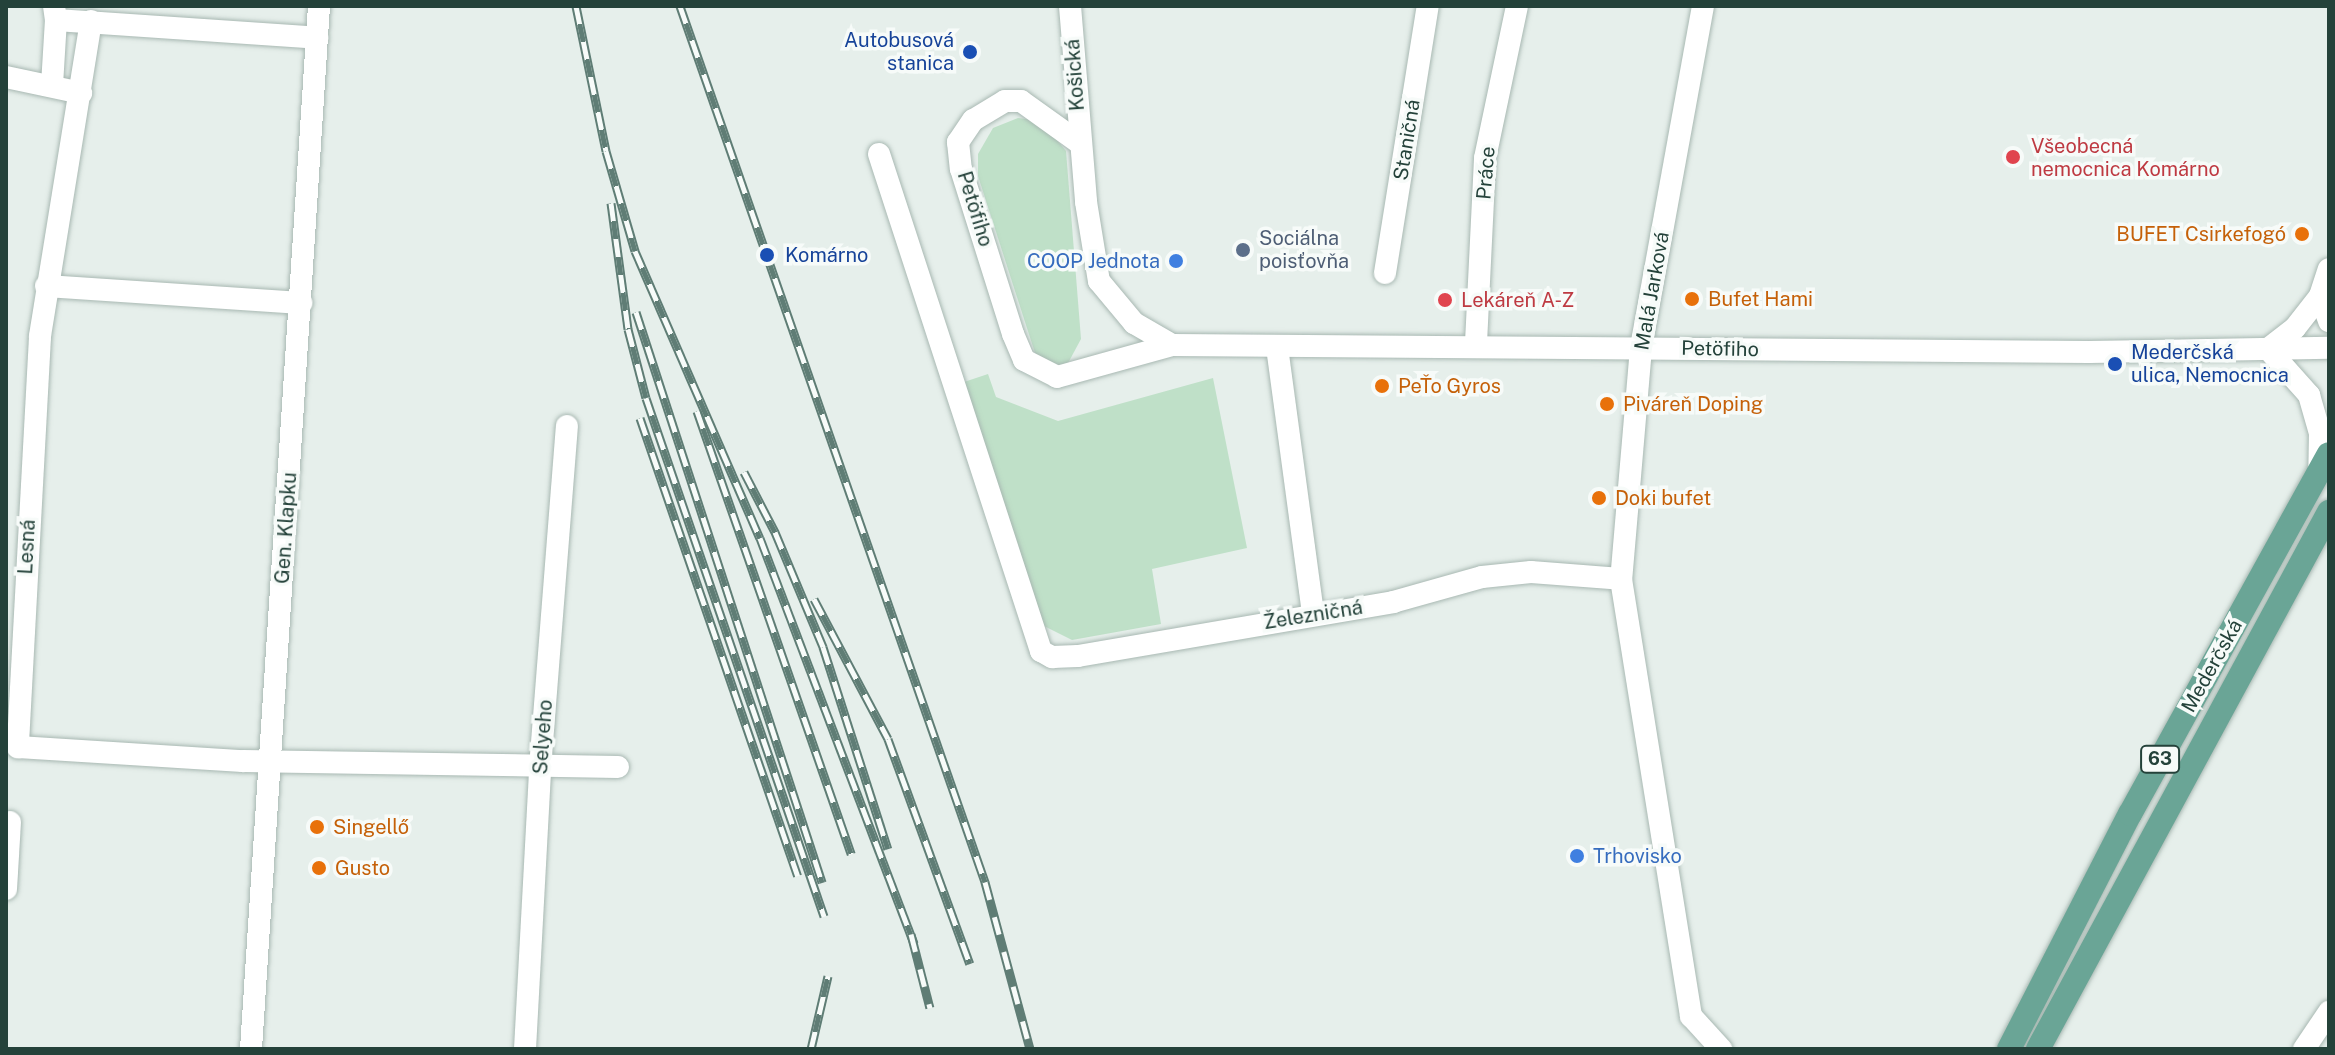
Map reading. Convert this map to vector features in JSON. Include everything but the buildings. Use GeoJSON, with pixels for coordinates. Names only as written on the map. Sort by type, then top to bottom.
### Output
{"type":"FeatureCollection","features":[{"type":"Feature","properties":{"kind":"main road","name":"Mederčská"},"geometry":{"type":"LineString","coordinates":[[2009,1049],[2116,840],[2324,463]]}},
{"type":"Feature","properties":{"kind":"main road","name":"Mederčská"},"geometry":{"type":"LineString","coordinates":[[2038,1049],[2329,512]]}},
{"type":"Feature","properties":{"kind":"street","name":"Gen. Klapku"},"geometry":{"type":"LineString","coordinates":[[251,1049],[319,6]]}},
{"type":"Feature","properties":{"kind":"street","name":"Košická"},"geometry":{"type":"LineString","coordinates":[[1070,6],[1081,144]]}},
{"type":"Feature","properties":{"kind":"street","name":"Staničná"},"geometry":{"type":"LineString","coordinates":[[1385,273],[1428,6]]}},
{"type":"Feature","properties":{"kind":"street","name":"Práce"},"geometry":{"type":"LineString","coordinates":[[1476,343],[1485,158],[1517,6]]}},
{"type":"Feature","properties":{"kind":"street","name":"Malá Jarková"},"geometry":{"type":"LineString","coordinates":[[1621,579],[1641,348],[1703,6]]}},
{"type":"Feature","properties":{"kind":"street"},"geometry":{"type":"LineString","coordinates":[[52,85],[55,13],[91,21],[317,38]]}},
{"type":"Feature","properties":{"kind":"street","name":"Lesná"},"geometry":{"type":"LineString","coordinates":[[91,21],[46,286],[18,747],[540,768],[618,767]]}},
{"type":"Feature","properties":{"kind":"street"},"geometry":{"type":"LineString","coordinates":[[6,77],[81,93]]}},
{"type":"Feature","properties":{"kind":"street","name":"Petöfiho"},"geometry":{"type":"LineString","coordinates":[[1172,345],[1134,323],[1099,281],[1081,144],[1021,101],[1005,101],[973,120],[958,142],[961,169],[1024,360],[1057,377],[1172,345],[1277,347],[1476,343],[1641,348],[2329,348]]}},
{"type":"Feature","properties":{"kind":"street","name":"Železničná"},"geometry":{"type":"LineString","coordinates":[[879,154],[1041,651],[1052,657],[1078,656],[1313,613],[1393,602],[1494,576],[1531,572],[1621,579]]}},
{"type":"Feature","properties":{"kind":"street"},"geometry":{"type":"LineString","coordinates":[[2324,463],[2320,433],[2309,395],[2268,349],[2295,328],[2320,296],[2329,269]]}},
{"type":"Feature","properties":{"kind":"street"},"geometry":{"type":"LineString","coordinates":[[46,286],[301,303]]}},
{"type":"Feature","properties":{"kind":"street"},"geometry":{"type":"LineString","coordinates":[[2320,296],[2329,321]]}},
{"type":"Feature","properties":{"kind":"street"},"geometry":{"type":"LineString","coordinates":[[1277,347],[1313,613]]}},
{"type":"Feature","properties":{"kind":"street","name":"Selyeho"},"geometry":{"type":"LineString","coordinates":[[525,1049],[540,768],[567,426]]}},
{"type":"Feature","properties":{"kind":"street"},"geometry":{"type":"LineString","coordinates":[[1621,579],[1691,1016],[1721,1049]]}},
{"type":"Feature","properties":{"kind":"street"},"geometry":{"type":"LineString","coordinates":[[6,889],[10,822]]}},
{"type":"Feature","properties":{"kind":"street"},"geometry":{"type":"LineString","coordinates":[[2304,1049],[2329,1012]]}},
{"type":"Feature","properties":{"kind":"green space"},"geometry":{"type":"Polygon","coordinates":[[[1018,118],[1041,121],[1066,151],[1081,339],[1067,365],[1049,364],[1036,356],[978,176],[978,154],[993,128],[1018,118]]]}},
{"type":"Feature","properties":{"kind":"green space"},"geometry":{"type":"Polygon","coordinates":[[[988,374],[996,397],[1058,421],[1213,378],[1247,548],[1152,569],[1161,624],[1072,640],[1036,622],[961,383],[988,374]]]}},
{"type":"Feature","properties":{"kind":"railway"},"geometry":{"type":"LineString","coordinates":[[576,6],[606,151],[635,251],[760,538],[914,944]]}},
{"type":"Feature","properties":{"kind":"railway"},"geometry":{"type":"LineString","coordinates":[[680,6],[985,882],[1030,1049]]}},
{"type":"Feature","properties":{"kind":"railway"},"geometry":{"type":"LineString","coordinates":[[611,203],[628,329],[646,398],[824,916]]}},
{"type":"Feature","properties":{"kind":"railway"},"geometry":{"type":"LineString","coordinates":[[636,312],[822,882]]}},
{"type":"Feature","properties":{"kind":"railway"},"geometry":{"type":"LineString","coordinates":[[697,411],[851,854]]}},
{"type":"Feature","properties":{"kind":"railway"},"geometry":{"type":"LineString","coordinates":[[640,418],[798,876]]}},
{"type":"Feature","properties":{"kind":"railway"},"geometry":{"type":"LineString","coordinates":[[744,472],[775,532],[823,647],[888,849]]}},
{"type":"Feature","properties":{"kind":"railway"},"geometry":{"type":"LineString","coordinates":[[814,599],[888,739],[970,964]]}},
{"type":"Feature","properties":{"kind":"railway"},"geometry":{"type":"LineString","coordinates":[[911,934],[930,1008]]}},
{"type":"Feature","properties":{"kind":"railway"},"geometry":{"type":"LineString","coordinates":[[811,1049],[828,976]]}},
{"type":"Feature","properties":{"kind":"place","name":"Autobusová stanica"},"geometry":{"type":"Point","coordinates":[970,52]}},
{"type":"Feature","properties":{"kind":"place","name":"Všeobecná nemocnica Komárno"},"geometry":{"type":"Point","coordinates":[2013,157]}},
{"type":"Feature","properties":{"kind":"place","name":"BUFET Csirkefogó"},"geometry":{"type":"Point","coordinates":[2302,234]}},
{"type":"Feature","properties":{"kind":"place","name":"Sociálna poisťovňa"},"geometry":{"type":"Point","coordinates":[1243,250]}},
{"type":"Feature","properties":{"kind":"place","name":"Komárno"},"geometry":{"type":"Point","coordinates":[767,255]}},
{"type":"Feature","properties":{"kind":"place","name":"COOP Jednota"},"geometry":{"type":"Point","coordinates":[1176,261]}},
{"type":"Feature","properties":{"kind":"place","name":"Bufet Hami"},"geometry":{"type":"Point","coordinates":[1692,299]}},
{"type":"Feature","properties":{"kind":"place","name":"Lekáreň A-Z"},"geometry":{"type":"Point","coordinates":[1445,300]}},
{"type":"Feature","properties":{"kind":"place","name":"Mederčská ulica, Nemocnica"},"geometry":{"type":"Point","coordinates":[2115,364]}},
{"type":"Feature","properties":{"kind":"place","name":"PeŤo Gyros"},"geometry":{"type":"Point","coordinates":[1382,386]}},
{"type":"Feature","properties":{"kind":"place","name":"Piváreň Doping"},"geometry":{"type":"Point","coordinates":[1607,404]}},
{"type":"Feature","properties":{"kind":"place","name":"Doki bufet"},"geometry":{"type":"Point","coordinates":[1599,498]}},
{"type":"Feature","properties":{"kind":"place","name":"Singellő"},"geometry":{"type":"Point","coordinates":[317,827]}},
{"type":"Feature","properties":{"kind":"place","name":"Trhovisko"},"geometry":{"type":"Point","coordinates":[1577,856]}},
{"type":"Feature","properties":{"kind":"place","name":"Gusto"},"geometry":{"type":"Point","coordinates":[319,868]}}]}
